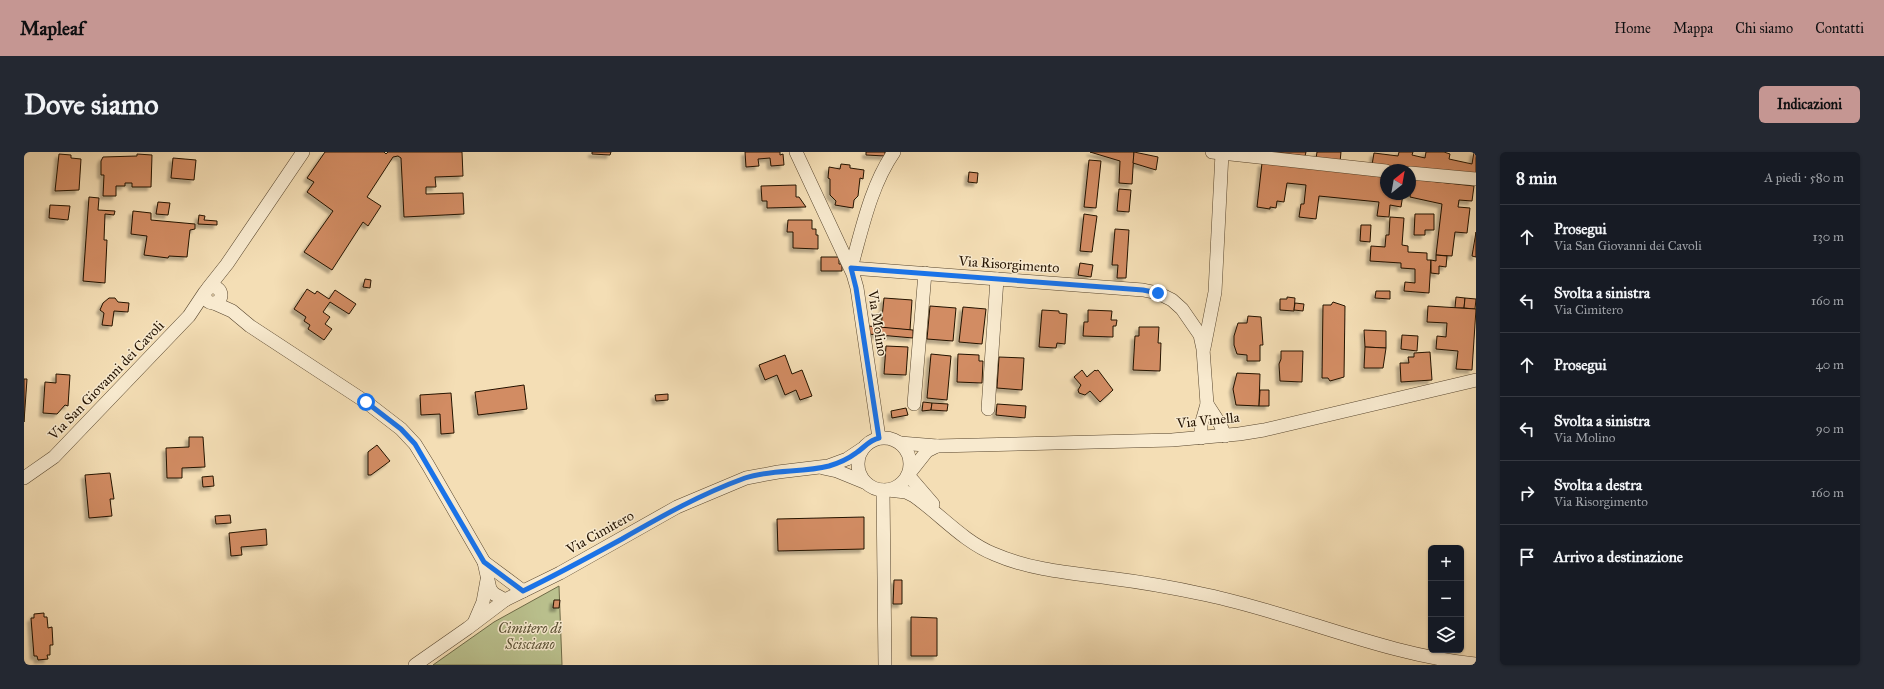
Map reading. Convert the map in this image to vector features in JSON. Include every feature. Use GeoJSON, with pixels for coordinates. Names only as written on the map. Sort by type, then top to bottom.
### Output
{"type":"FeatureCollection","features":[{"type":"Feature","properties":{"kind":"street","name":"Via San Giovanni dei Cavoli"},"geometry":{"type":"LineString","coordinates":[[24,478],[54,457],[189,316],[214,296],[227,264],[303,152]]}},
{"type":"Feature","properties":{"kind":"street","name":"Via Molino"},"geometry":{"type":"LineString","coordinates":[[796,152],[851,268],[856,288],[879,438]]}},
{"type":"Feature","properties":{"kind":"street"},"geometry":{"type":"LineString","coordinates":[[851,268],[879,179],[894,152]]}},
{"type":"Feature","properties":{"kind":"street"},"geometry":{"type":"LineString","coordinates":[[1203,348],[1215,292],[1217,152],[1380,170]]}},
{"type":"Feature","properties":{"kind":"street"},"geometry":{"type":"LineString","coordinates":[[1416,174],[1476,179]]}},
{"type":"Feature","properties":{"kind":"street","name":"Via Risorgimento"},"geometry":{"type":"LineString","coordinates":[[851,268],[1143,290],[1158,293],[1172,300],[1182,309],[1193,322],[1200,336],[1203,348],[1208,404]]}},
{"type":"Feature","properties":{"kind":"street"},"geometry":{"type":"LineString","coordinates":[[914,404],[925,273]]}},
{"type":"Feature","properties":{"kind":"street"},"geometry":{"type":"LineString","coordinates":[[988,409],[997,279]]}},
{"type":"Feature","properties":{"kind":"street"},"geometry":{"type":"LineString","coordinates":[[214,296],[250,326],[366,402],[401,429],[415,444],[484,562],[490,589],[494,594],[505,600]]}},
{"type":"Feature","properties":{"kind":"street","name":"Via Vinella"},"geometry":{"type":"LineString","coordinates":[[900,443],[937,446],[1172,440],[1225,436],[1264,430],[1476,380]]}},
{"type":"Feature","properties":{"kind":"street"},"geometry":{"type":"LineString","coordinates":[[1208,404],[1220,424],[1225,436]]}},
{"type":"Feature","properties":{"kind":"street"},"geometry":{"type":"LineString","coordinates":[[1201,438],[1201,425],[1208,404]]}},
{"type":"Feature","properties":{"kind":"street"},"geometry":{"type":"LineString","coordinates":[[817,468],[839,462],[862,449],[868,443],[879,438],[893,439],[900,443],[910,458],[908,475]]}},
{"type":"Feature","properties":{"kind":"street"},"geometry":{"type":"LineString","coordinates":[[886,490],[900,485],[922,456],[937,446]]}},
{"type":"Feature","properties":{"kind":"street"},"geometry":{"type":"LineString","coordinates":[[862,449],[858,457],[857,466],[859,474],[864,482]]}},
{"type":"Feature","properties":{"kind":"street"},"geometry":{"type":"LineString","coordinates":[[817,468],[837,471],[864,482],[871,487],[906,492],[914,496],[968,539],[992,554],[1017,563],[1042,569],[1139,582],[1208,595],[1276,612],[1410,653],[1443,660],[1476,664]]}},
{"type":"Feature","properties":{"kind":"street","name":"Via Cimitero"},"geometry":{"type":"LineString","coordinates":[[415,665],[473,625],[505,600],[567,569],[677,508],[739,481],[778,472],[817,468]]}},
{"type":"Feature","properties":{"kind":"street"},"geometry":{"type":"LineString","coordinates":[[908,475],[946,522]]}},
{"type":"Feature","properties":{"kind":"street"},"geometry":{"type":"LineString","coordinates":[[885,665],[886,490]]}},
{"type":"Feature","properties":{"kind":"street"},"geometry":{"type":"LineString","coordinates":[[484,562],[523,591]]}},
{"type":"Feature","properties":{"kind":"street"},"geometry":{"type":"LineString","coordinates":[[473,625],[483,602],[487,578]]}},
{"type":"Feature","properties":{"kind":"green space","name":"Cimitero di Scisciano"},"geometry":{"type":"Polygon","coordinates":[[[559,586],[562,665],[433,665],[494,622],[559,586]]]}},
{"type":"Feature","properties":{"kind":"building"},"geometry":{"type":"Polygon","coordinates":[[[325,152],[384,152],[386,154],[388,152],[462,152],[463,176],[435,177],[436,187],[426,187],[426,194],[463,193],[464,214],[404,217],[401,158],[398,156],[393,157],[367,197],[381,206],[368,226],[363,222],[332,270],[304,252],[333,211],[307,192],[314,182],[307,178],[325,152]]]}},
{"type":"Feature","properties":{"kind":"building"},"geometry":{"type":"Polygon","coordinates":[[[592,152],[611,152],[610,155],[592,154],[592,152]]]}},
{"type":"Feature","properties":{"kind":"building"},"geometry":{"type":"Polygon","coordinates":[[[745,152],[780,152],[780,155],[783,154],[784,165],[771,166],[770,158],[758,159],[759,166],[746,167],[745,152]]]}},
{"type":"Feature","properties":{"kind":"building"},"geometry":{"type":"Polygon","coordinates":[[[866,152],[885,152],[885,156],[866,155],[866,152]]]}},
{"type":"Feature","properties":{"kind":"building"},"geometry":{"type":"Polygon","coordinates":[[[1090,152],[1134,152],[1132,184],[1119,183],[1120,161],[1090,152]]]}},
{"type":"Feature","properties":{"kind":"building"},"geometry":{"type":"Polygon","coordinates":[[[1134,152],[1158,157],[1156,170],[1133,163],[1134,152]]]}},
{"type":"Feature","properties":{"kind":"building"},"geometry":{"type":"Polygon","coordinates":[[[1272,152],[1306,152],[1305,156],[1272,152]]]}},
{"type":"Feature","properties":{"kind":"building"},"geometry":{"type":"Polygon","coordinates":[[[1317,152],[1341,152],[1340,162],[1316,159],[1317,152]]]}},
{"type":"Feature","properties":{"kind":"building"},"geometry":{"type":"Polygon","coordinates":[[[1399,152],[1413,152],[1412,155],[1425,158],[1426,152],[1444,152],[1450,154],[1449,159],[1472,164],[1474,152],[1476,152],[1476,175],[1416,169],[1416,164],[1372,165],[1374,153],[1398,156],[1399,152]]]}},
{"type":"Feature","properties":{"kind":"building"},"geometry":{"type":"Polygon","coordinates":[[[59,154],[71,155],[71,158],[81,159],[79,190],[55,191],[59,154]]]}},
{"type":"Feature","properties":{"kind":"building"},"geometry":{"type":"Polygon","coordinates":[[[137,154],[152,155],[151,187],[132,187],[132,183],[125,183],[125,186],[116,186],[116,196],[103,196],[104,175],[101,175],[101,161],[103,157],[137,156],[137,154]]]}},
{"type":"Feature","properties":{"kind":"building"},"geometry":{"type":"Polygon","coordinates":[[[173,158],[196,160],[194,180],[171,178],[173,158]]]}},
{"type":"Feature","properties":{"kind":"building"},"geometry":{"type":"Polygon","coordinates":[[[1089,160],[1101,161],[1096,208],[1084,207],[1089,160]]]}},
{"type":"Feature","properties":{"kind":"building"},"geometry":{"type":"Polygon","coordinates":[[[1262,163],[1380,176],[1380,200],[1402,200],[1401,207],[1390,205],[1389,217],[1377,216],[1379,202],[1319,196],[1316,219],[1299,217],[1301,204],[1304,204],[1306,185],[1287,183],[1284,202],[1277,201],[1276,208],[1270,207],[1270,209],[1257,207],[1262,163]]]}},
{"type":"Feature","properties":{"kind":"building"},"geometry":{"type":"Polygon","coordinates":[[[841,164],[850,165],[850,168],[864,170],[863,179],[860,178],[858,196],[854,200],[853,208],[835,205],[836,201],[830,195],[830,179],[828,178],[829,167],[840,169],[841,164]]]}},
{"type":"Feature","properties":{"kind":"building"},"geometry":{"type":"Polygon","coordinates":[[[969,172],[978,173],[977,183],[968,182],[969,172]]]}},
{"type":"Feature","properties":{"kind":"building"},"geometry":{"type":"Polygon","coordinates":[[[1416,179],[1474,186],[1472,201],[1459,200],[1458,207],[1470,208],[1467,233],[1455,232],[1452,256],[1436,255],[1442,204],[1416,198],[1416,179]]]}},
{"type":"Feature","properties":{"kind":"building"},"geometry":{"type":"Polygon","coordinates":[[[796,185],[796,197],[799,197],[806,207],[767,208],[767,201],[762,201],[761,186],[796,185]]]}},
{"type":"Feature","properties":{"kind":"building"},"geometry":{"type":"Polygon","coordinates":[[[1119,189],[1131,190],[1129,212],[1117,211],[1119,189]]]}},
{"type":"Feature","properties":{"kind":"building"},"geometry":{"type":"Polygon","coordinates":[[[89,197],[99,198],[98,210],[115,211],[114,215],[105,214],[104,240],[107,240],[105,283],[83,281],[89,197]]]}},
{"type":"Feature","properties":{"kind":"building"},"geometry":{"type":"Polygon","coordinates":[[[158,202],[170,203],[168,215],[156,214],[158,202]]]}},
{"type":"Feature","properties":{"kind":"building"},"geometry":{"type":"Polygon","coordinates":[[[50,205],[70,206],[68,220],[49,218],[50,205]]]}},
{"type":"Feature","properties":{"kind":"building"},"geometry":{"type":"Polygon","coordinates":[[[133,211],[151,213],[151,220],[195,224],[195,229],[190,230],[187,257],[169,256],[168,258],[144,255],[147,236],[131,234],[133,211]]]}},
{"type":"Feature","properties":{"kind":"building"},"geometry":{"type":"Polygon","coordinates":[[[1084,214],[1097,216],[1092,252],[1080,251],[1084,214]]]}},
{"type":"Feature","properties":{"kind":"building"},"geometry":{"type":"Polygon","coordinates":[[[1415,214],[1434,214],[1434,230],[1425,230],[1425,235],[1414,235],[1415,214]]]}},
{"type":"Feature","properties":{"kind":"building"},"geometry":{"type":"Polygon","coordinates":[[[199,215],[205,216],[204,220],[217,221],[217,225],[198,224],[199,215]]]}},
{"type":"Feature","properties":{"kind":"building"},"geometry":{"type":"Polygon","coordinates":[[[1390,217],[1404,218],[1402,245],[1408,246],[1408,252],[1427,253],[1427,260],[1431,260],[1429,293],[1404,291],[1405,282],[1415,283],[1415,269],[1401,268],[1401,263],[1370,261],[1371,246],[1385,247],[1386,235],[1389,235],[1390,217]]]}},
{"type":"Feature","properties":{"kind":"building"},"geometry":{"type":"Polygon","coordinates":[[[788,220],[812,220],[812,229],[816,229],[816,235],[818,235],[818,249],[793,248],[793,232],[787,232],[788,220]]]}},
{"type":"Feature","properties":{"kind":"building"},"geometry":{"type":"Polygon","coordinates":[[[1361,225],[1371,225],[1370,242],[1360,241],[1361,225]]]}},
{"type":"Feature","properties":{"kind":"building"},"geometry":{"type":"Polygon","coordinates":[[[1115,229],[1129,230],[1126,278],[1117,278],[1118,265],[1112,265],[1115,229]]]}},
{"type":"Feature","properties":{"kind":"building"},"geometry":{"type":"Polygon","coordinates":[[[1476,232],[1476,257],[1472,256],[1476,232]]]}},
{"type":"Feature","properties":{"kind":"building"},"geometry":{"type":"Polygon","coordinates":[[[1436,255],[1447,256],[1446,267],[1439,266],[1439,274],[1431,273],[1431,260],[1436,261],[1436,255]]]}},
{"type":"Feature","properties":{"kind":"building"},"geometry":{"type":"Polygon","coordinates":[[[821,257],[839,257],[839,264],[842,264],[842,271],[821,271],[821,257]]]}},
{"type":"Feature","properties":{"kind":"building"},"geometry":{"type":"Polygon","coordinates":[[[1080,263],[1093,265],[1091,277],[1078,275],[1080,263]]]}},
{"type":"Feature","properties":{"kind":"building"},"geometry":{"type":"Polygon","coordinates":[[[365,279],[371,280],[370,288],[363,287],[365,279]]]}},
{"type":"Feature","properties":{"kind":"building"},"geometry":{"type":"Polygon","coordinates":[[[307,289],[315,294],[317,291],[329,299],[335,290],[356,304],[349,314],[330,302],[323,312],[330,317],[325,324],[332,329],[324,340],[308,329],[310,325],[304,321],[306,317],[294,309],[307,289]]]}},
{"type":"Feature","properties":{"kind":"building"},"geometry":{"type":"Polygon","coordinates":[[[1376,291],[1390,291],[1390,299],[1375,298],[1376,291]]]}},
{"type":"Feature","properties":{"kind":"building"},"geometry":{"type":"Polygon","coordinates":[[[1287,297],[1295,298],[1294,311],[1280,310],[1280,299],[1287,299],[1287,297]]]}},
{"type":"Feature","properties":{"kind":"building"},"geometry":{"type":"Polygon","coordinates":[[[1456,297],[1465,298],[1464,308],[1455,308],[1456,297]]]}},
{"type":"Feature","properties":{"kind":"building"},"geometry":{"type":"Polygon","coordinates":[[[109,298],[115,298],[118,302],[129,303],[128,312],[114,311],[112,326],[102,325],[104,313],[100,310],[103,303],[109,298]]]}},
{"type":"Feature","properties":{"kind":"building"},"geometry":{"type":"Polygon","coordinates":[[[884,298],[912,300],[910,330],[881,328],[884,298]]]}},
{"type":"Feature","properties":{"kind":"building"},"geometry":{"type":"Polygon","coordinates":[[[1465,298],[1476,299],[1475,309],[1464,308],[1465,298]]]}},
{"type":"Feature","properties":{"kind":"building"},"geometry":{"type":"Polygon","coordinates":[[[1333,302],[1345,306],[1344,377],[1330,381],[1328,378],[1322,378],[1323,305],[1331,305],[1333,302]]]}},
{"type":"Feature","properties":{"kind":"building"},"geometry":{"type":"Polygon","coordinates":[[[1295,303],[1304,304],[1303,311],[1294,310],[1295,303]]]}},
{"type":"Feature","properties":{"kind":"building"},"geometry":{"type":"Polygon","coordinates":[[[930,306],[956,308],[953,341],[927,339],[930,306]]]}},
{"type":"Feature","properties":{"kind":"building"},"geometry":{"type":"Polygon","coordinates":[[[1428,306],[1476,309],[1472,370],[1456,369],[1458,351],[1436,349],[1437,336],[1446,337],[1447,323],[1427,322],[1428,306]]]}},
{"type":"Feature","properties":{"kind":"building"},"geometry":{"type":"Polygon","coordinates":[[[963,307],[986,309],[982,344],[959,342],[963,307]]]}},
{"type":"Feature","properties":{"kind":"building"},"geometry":{"type":"Polygon","coordinates":[[[1042,310],[1059,311],[1059,313],[1067,314],[1065,344],[1057,343],[1056,348],[1039,347],[1042,310]]]}},
{"type":"Feature","properties":{"kind":"building"},"geometry":{"type":"Polygon","coordinates":[[[1088,310],[1112,311],[1111,320],[1117,320],[1116,326],[1113,326],[1113,337],[1083,336],[1084,322],[1088,322],[1088,310]]]}},
{"type":"Feature","properties":{"kind":"building"},"geometry":{"type":"Polygon","coordinates":[[[1248,316],[1261,317],[1263,345],[1260,345],[1260,361],[1247,361],[1247,355],[1237,354],[1234,345],[1234,336],[1238,323],[1247,323],[1248,316]]]}},
{"type":"Feature","properties":{"kind":"building"},"geometry":{"type":"Polygon","coordinates":[[[868,326],[913,330],[913,338],[868,334],[868,326]]]}},
{"type":"Feature","properties":{"kind":"building"},"geometry":{"type":"Polygon","coordinates":[[[1139,327],[1159,327],[1158,343],[1161,343],[1160,371],[1133,370],[1135,336],[1139,336],[1139,327]]]}},
{"type":"Feature","properties":{"kind":"building"},"geometry":{"type":"Polygon","coordinates":[[[1364,330],[1386,331],[1386,348],[1365,347],[1364,330]]]}},
{"type":"Feature","properties":{"kind":"building"},"geometry":{"type":"Polygon","coordinates":[[[1402,335],[1418,336],[1417,351],[1401,349],[1402,335]]]}},
{"type":"Feature","properties":{"kind":"building"},"geometry":{"type":"Polygon","coordinates":[[[886,346],[908,347],[906,375],[884,374],[886,346]]]}},
{"type":"Feature","properties":{"kind":"building"},"geometry":{"type":"Polygon","coordinates":[[[1365,347],[1386,348],[1383,368],[1364,368],[1365,347]]]}},
{"type":"Feature","properties":{"kind":"building"},"geometry":{"type":"Polygon","coordinates":[[[1281,351],[1303,351],[1302,382],[1280,381],[1279,364],[1281,359],[1281,351]]]}},
{"type":"Feature","properties":{"kind":"building"},"geometry":{"type":"Polygon","coordinates":[[[1430,352],[1432,380],[1401,382],[1400,363],[1409,363],[1408,357],[1414,357],[1414,353],[1430,352]]]}},
{"type":"Feature","properties":{"kind":"building"},"geometry":{"type":"Polygon","coordinates":[[[931,354],[951,356],[947,400],[927,398],[931,354]]]}},
{"type":"Feature","properties":{"kind":"building"},"geometry":{"type":"Polygon","coordinates":[[[958,354],[979,355],[979,361],[983,361],[982,383],[957,382],[958,354]]]}},
{"type":"Feature","properties":{"kind":"building"},"geometry":{"type":"Polygon","coordinates":[[[785,355],[792,374],[802,370],[812,396],[800,400],[796,390],[785,395],[777,375],[765,380],[759,365],[785,355]]]}},
{"type":"Feature","properties":{"kind":"building"},"geometry":{"type":"Polygon","coordinates":[[[999,357],[1024,358],[1022,390],[997,388],[999,357]]]}},
{"type":"Feature","properties":{"kind":"building"},"geometry":{"type":"Polygon","coordinates":[[[1082,370],[1087,377],[1095,370],[1098,370],[1113,390],[1100,402],[1090,391],[1085,395],[1079,393],[1078,390],[1081,385],[1074,377],[1082,370]]]}},
{"type":"Feature","properties":{"kind":"building"},"geometry":{"type":"Polygon","coordinates":[[[1237,373],[1260,374],[1259,406],[1236,405],[1233,389],[1237,373]]]}},
{"type":"Feature","properties":{"kind":"building"},"geometry":{"type":"Polygon","coordinates":[[[56,374],[70,375],[68,406],[65,405],[57,414],[43,413],[45,382],[56,383],[56,374]]]}},
{"type":"Feature","properties":{"kind":"building"},"geometry":{"type":"Polygon","coordinates":[[[24,379],[27,379],[24,422],[24,379]]]}},
{"type":"Feature","properties":{"kind":"building"},"geometry":{"type":"Polygon","coordinates":[[[524,385],[527,409],[478,415],[475,392],[524,385]]]}},
{"type":"Feature","properties":{"kind":"building"},"geometry":{"type":"Polygon","coordinates":[[[1260,390],[1269,390],[1269,406],[1259,406],[1260,390]]]}},
{"type":"Feature","properties":{"kind":"building"},"geometry":{"type":"Polygon","coordinates":[[[451,393],[454,433],[441,434],[440,414],[421,415],[420,395],[451,393]]]}},
{"type":"Feature","properties":{"kind":"building"},"geometry":{"type":"Polygon","coordinates":[[[668,394],[668,400],[656,401],[655,395],[668,394]]]}},
{"type":"Feature","properties":{"kind":"building"},"geometry":{"type":"Polygon","coordinates":[[[923,402],[932,403],[931,410],[922,411],[923,402]]]}},
{"type":"Feature","properties":{"kind":"building"},"geometry":{"type":"Polygon","coordinates":[[[932,403],[948,404],[947,411],[931,410],[932,403]]]}},
{"type":"Feature","properties":{"kind":"building"},"geometry":{"type":"Polygon","coordinates":[[[997,404],[1026,406],[1025,418],[996,415],[997,404]]]}},
{"type":"Feature","properties":{"kind":"building"},"geometry":{"type":"Polygon","coordinates":[[[906,408],[908,415],[892,418],[891,411],[906,408]]]}},
{"type":"Feature","properties":{"kind":"building"},"geometry":{"type":"Polygon","coordinates":[[[189,437],[203,437],[205,467],[182,468],[182,478],[167,478],[166,448],[189,447],[189,437]]]}},
{"type":"Feature","properties":{"kind":"building"},"geometry":{"type":"Polygon","coordinates":[[[377,445],[390,461],[371,475],[368,475],[368,452],[377,445]]]}},
{"type":"Feature","properties":{"kind":"building"},"geometry":{"type":"Polygon","coordinates":[[[110,473],[114,499],[110,499],[112,516],[89,518],[85,475],[110,473]]]}},
{"type":"Feature","properties":{"kind":"building"},"geometry":{"type":"Polygon","coordinates":[[[213,476],[214,486],[203,487],[202,477],[213,476]]]}},
{"type":"Feature","properties":{"kind":"building"},"geometry":{"type":"Polygon","coordinates":[[[230,515],[231,523],[216,524],[215,516],[230,515]]]}},
{"type":"Feature","properties":{"kind":"building"},"geometry":{"type":"Polygon","coordinates":[[[864,517],[864,549],[778,551],[777,519],[864,517]]]}},
{"type":"Feature","properties":{"kind":"building"},"geometry":{"type":"Polygon","coordinates":[[[266,529],[267,545],[241,547],[242,555],[231,556],[229,533],[266,529]]]}},
{"type":"Feature","properties":{"kind":"building"},"geometry":{"type":"Polygon","coordinates":[[[894,580],[902,580],[902,604],[893,604],[894,580]]]}},
{"type":"Feature","properties":{"kind":"building"},"geometry":{"type":"Polygon","coordinates":[[[554,600],[560,600],[559,608],[553,608],[554,600]]]}},
{"type":"Feature","properties":{"kind":"building"},"geometry":{"type":"Polygon","coordinates":[[[44,613],[44,617],[47,617],[48,628],[52,627],[53,645],[50,645],[50,655],[47,655],[48,659],[38,660],[37,656],[34,656],[31,618],[34,618],[34,614],[44,613]]]}},
{"type":"Feature","properties":{"kind":"building"},"geometry":{"type":"Polygon","coordinates":[[[911,617],[937,618],[937,656],[911,656],[911,617]]]}},
{"type":"Feature","properties":{"kind":"route"},"geometry":{"type":"LineString","coordinates":[[366,402],[401,429],[415,444],[484,562],[523,591],[560,573],[677,508],[711,493],[746,478],[778,472],[828,466],[847,459],[868,443],[879,438],[856,288],[851,268],[1143,290],[1158,293]]}}]}
